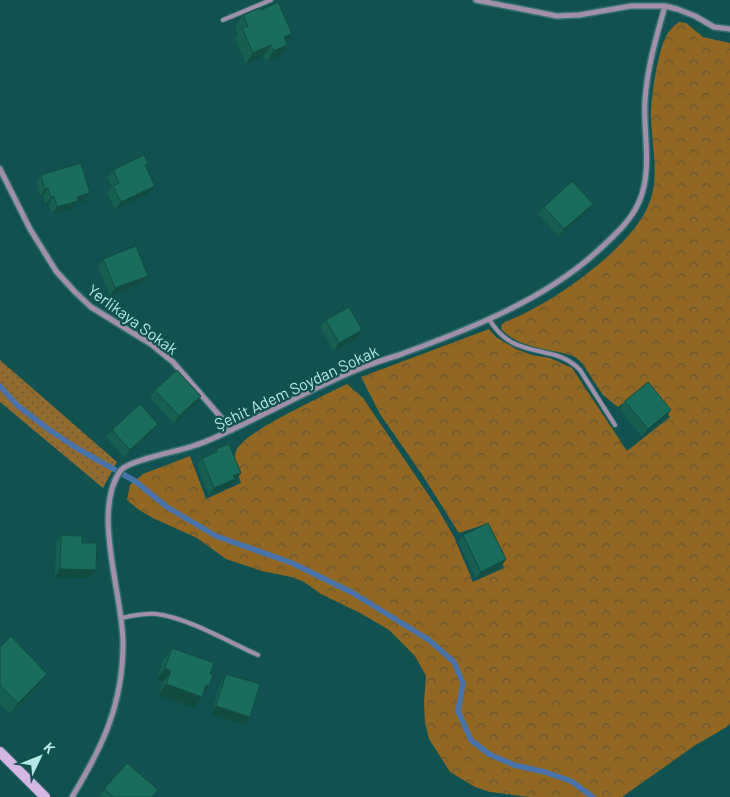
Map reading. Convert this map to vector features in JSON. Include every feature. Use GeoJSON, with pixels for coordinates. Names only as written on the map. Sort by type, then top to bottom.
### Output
{"type":"FeatureCollection","features":[{"type":"Feature","properties":{"kind":"street"},"geometry":{"type":"LineString","coordinates":[[476,0],[557,16],[579,15],[631,6],[665,6],[695,16],[714,27],[730,29]]}},
{"type":"Feature","properties":{"kind":"street","name":"Şehit Adem Soydan Sokak"},"geometry":{"type":"LineString","coordinates":[[72,797],[94,759],[117,703],[123,643],[108,513],[109,499],[114,484],[123,468],[130,464],[195,446],[232,430],[326,383],[490,318],[549,289],[576,270],[619,231],[632,215],[640,200],[645,182],[645,99],[649,65],[665,6]]}},
{"type":"Feature","properties":{"kind":"street","name":"Yerlikaya Sokak"},"geometry":{"type":"LineString","coordinates":[[0,169],[30,229],[56,272],[91,307],[151,344],[173,362],[232,430]]}},
{"type":"Feature","properties":{"kind":"street"},"geometry":{"type":"LineString","coordinates":[[0,752],[45,797]]}},
{"type":"Feature","properties":{"kind":"lane"},"geometry":{"type":"LineString","coordinates":[[223,20],[271,0]]}},
{"type":"Feature","properties":{"kind":"lane"},"geometry":{"type":"LineString","coordinates":[[490,318],[500,334],[512,343],[564,358],[574,363],[615,425]]}},
{"type":"Feature","properties":{"kind":"lane"},"geometry":{"type":"LineString","coordinates":[[121,618],[155,614],[168,616],[182,620],[258,655]]}},
{"type":"Feature","properties":{"kind":"shaded area"},"geometry":{"type":"Polygon","coordinates":[[[0,360],[117,462],[103,488],[0,402],[0,360]]]}},
{"type":"Feature","properties":{"kind":"green space"},"geometry":{"type":"Polygon","coordinates":[[[679,22],[686,23],[703,37],[730,43],[730,725],[694,746],[622,797],[530,797],[490,792],[475,787],[450,772],[429,739],[425,723],[424,702],[426,676],[415,656],[389,630],[362,614],[321,594],[304,582],[226,559],[197,538],[139,510],[127,500],[130,485],[143,474],[190,456],[206,499],[241,483],[236,466],[235,453],[243,441],[270,423],[347,384],[363,398],[438,509],[454,537],[473,582],[504,568],[483,525],[459,533],[423,476],[380,414],[361,377],[489,329],[496,337],[516,349],[532,355],[550,358],[572,368],[627,451],[670,417],[644,386],[618,407],[603,395],[582,363],[575,357],[519,342],[502,330],[501,325],[544,303],[587,274],[626,239],[640,221],[649,204],[654,181],[651,109],[656,70],[666,37],[679,22]]]}},
{"type":"Feature","properties":{"kind":"building"},"geometry":{"type":"Polygon","coordinates":[[[278,2],[292,34],[284,37],[287,45],[274,51],[271,45],[253,53],[242,28],[248,26],[243,15],[259,8],[261,10],[278,2]]]}},
{"type":"Feature","properties":{"kind":"building"},"geometry":{"type":"Polygon","coordinates":[[[144,155],[148,164],[145,165],[155,186],[121,202],[113,186],[119,183],[113,170],[144,155]]]}},
{"type":"Feature","properties":{"kind":"building"},"geometry":{"type":"Polygon","coordinates":[[[81,163],[90,193],[77,197],[78,201],[57,207],[54,196],[51,197],[48,188],[45,189],[41,175],[81,163]]]}},
{"type":"Feature","properties":{"kind":"building"},"geometry":{"type":"Polygon","coordinates":[[[572,181],[593,204],[564,229],[544,207],[572,181]]]}},
{"type":"Feature","properties":{"kind":"building"},"geometry":{"type":"Polygon","coordinates":[[[136,246],[148,276],[115,288],[103,259],[136,246]]]}},
{"type":"Feature","properties":{"kind":"building"},"geometry":{"type":"Polygon","coordinates":[[[349,307],[362,330],[339,343],[326,320],[349,307]]]}},
{"type":"Feature","properties":{"kind":"building"},"geometry":{"type":"Polygon","coordinates":[[[177,370],[201,396],[179,416],[155,390],[177,370]]]}},
{"type":"Feature","properties":{"kind":"building"},"geometry":{"type":"Polygon","coordinates":[[[648,382],[671,410],[648,429],[625,401],[648,382]]]}},
{"type":"Feature","properties":{"kind":"building"},"geometry":{"type":"Polygon","coordinates":[[[140,404],[158,424],[130,450],[112,430],[140,404]]]}},
{"type":"Feature","properties":{"kind":"building"},"geometry":{"type":"Polygon","coordinates":[[[229,444],[241,473],[233,476],[235,479],[214,488],[202,458],[217,452],[216,449],[229,444]]]}},
{"type":"Feature","properties":{"kind":"building"},"geometry":{"type":"Polygon","coordinates":[[[488,523],[506,559],[481,572],[463,535],[488,523]]]}},
{"type":"Feature","properties":{"kind":"building"},"geometry":{"type":"Polygon","coordinates":[[[61,535],[82,536],[82,543],[97,543],[96,570],[60,569],[61,535]]]}},
{"type":"Feature","properties":{"kind":"building"},"geometry":{"type":"Polygon","coordinates":[[[11,636],[47,674],[18,703],[0,685],[0,647],[11,636]]]}},
{"type":"Feature","properties":{"kind":"building"},"geometry":{"type":"Polygon","coordinates":[[[172,648],[214,663],[210,674],[213,675],[209,686],[206,685],[202,697],[166,684],[171,671],[165,668],[172,648]]]}},
{"type":"Feature","properties":{"kind":"building"},"geometry":{"type":"Polygon","coordinates":[[[226,674],[260,684],[250,717],[216,706],[226,674]]]}},
{"type":"Feature","properties":{"kind":"building"},"geometry":{"type":"Polygon","coordinates":[[[127,763],[158,790],[152,797],[114,797],[104,789],[127,763]]]}},
{"type":"Feature","properties":{"kind":"waterway"},"geometry":{"type":"LineString","coordinates":[[0,386],[17,405],[48,429],[78,449],[135,481],[167,507],[216,536],[292,563],[353,593],[429,640],[454,662],[463,683],[458,711],[471,740],[489,754],[514,765],[545,772],[571,781],[593,797]]}}]}
